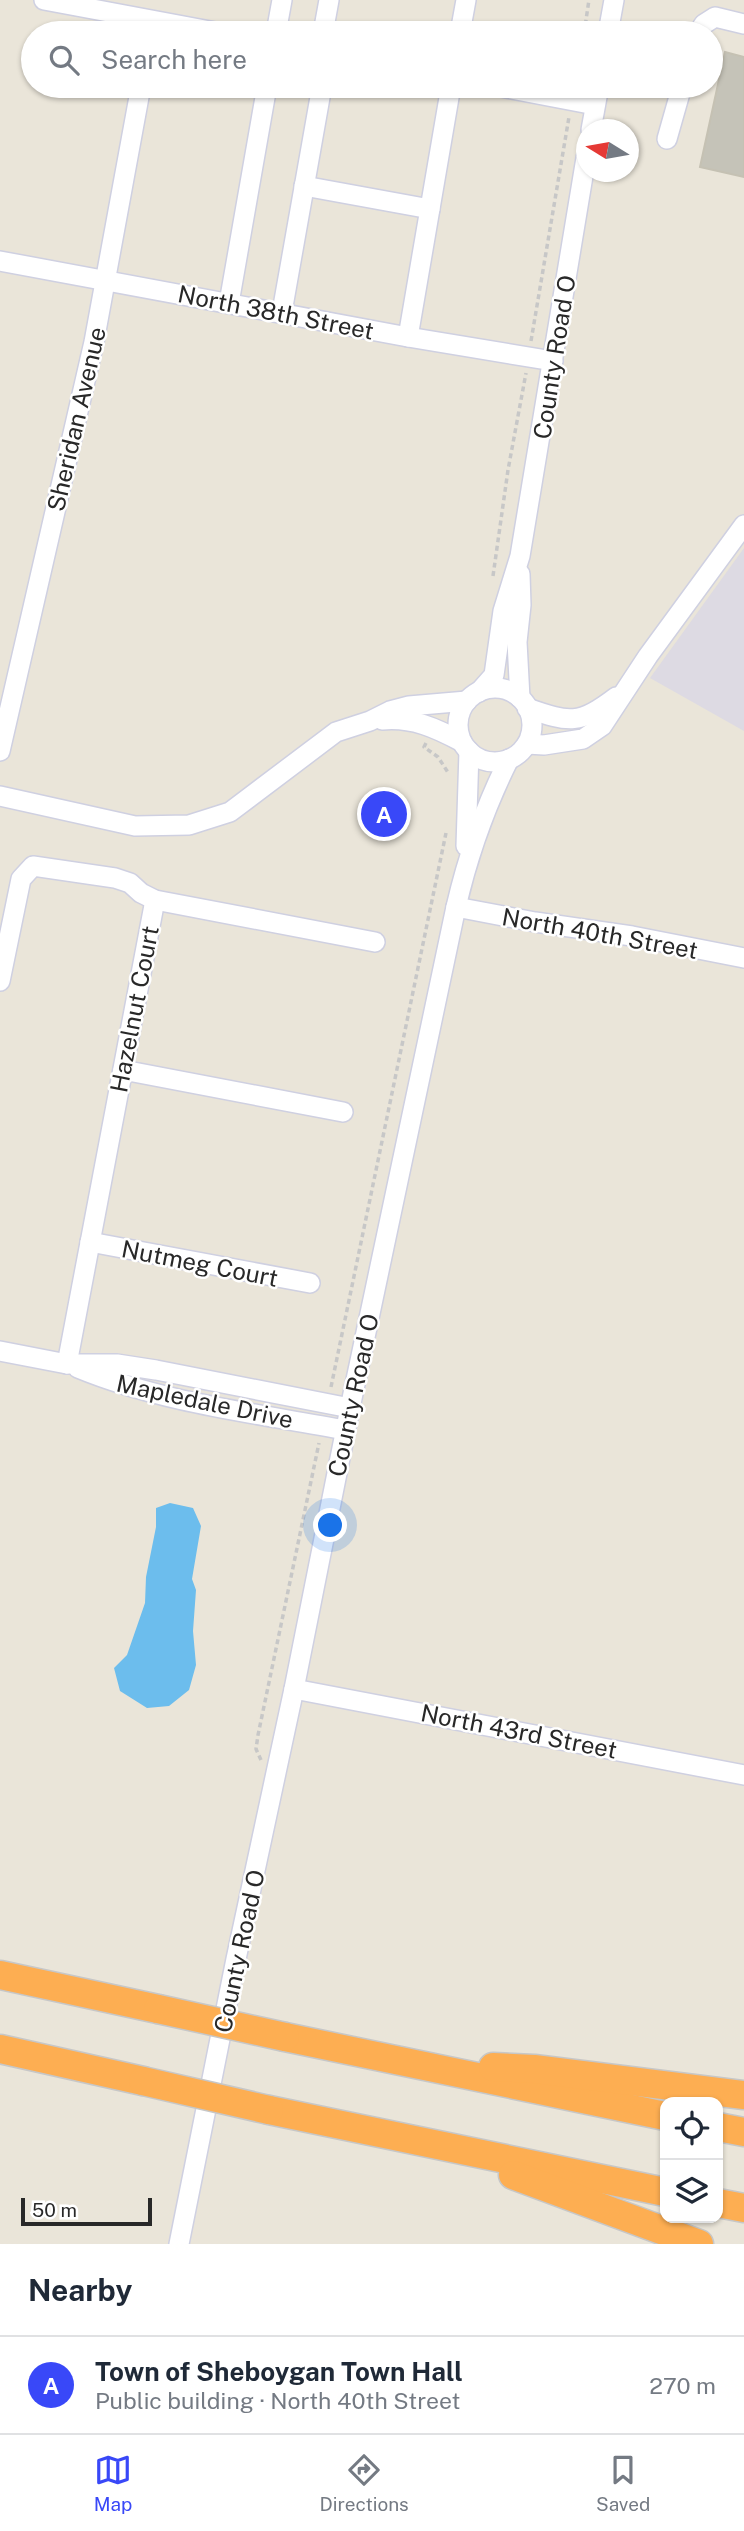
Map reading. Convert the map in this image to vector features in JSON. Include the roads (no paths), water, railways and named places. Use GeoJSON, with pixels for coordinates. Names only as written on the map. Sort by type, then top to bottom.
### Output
{"type":"FeatureCollection","features":[{"type":"Feature","properties":{"kind":"highway"},"geometry":{"type":"LineString","coordinates":[[0,1975],[660,2115]]}},
{"type":"Feature","properties":{"kind":"highway"},"geometry":{"type":"LineString","coordinates":[[0,2049],[269,2110],[660,2191]]}},
{"type":"Feature","properties":{"kind":"highway"},"geometry":{"type":"LineString","coordinates":[[406,2063],[534,2069],[744,2095]]}},
{"type":"Feature","properties":{"kind":"highway"},"geometry":{"type":"LineString","coordinates":[[723,2128],[744,2132]]}},
{"type":"Feature","properties":{"kind":"highway"},"geometry":{"type":"LineString","coordinates":[[391,2135],[518,2177],[699,2244]]}},
{"type":"Feature","properties":{"kind":"highway"},"geometry":{"type":"LineString","coordinates":[[723,2204],[744,2208]]}},
{"type":"Feature","properties":{"kind":"street"},"geometry":{"type":"LineString","coordinates":[[44,0],[126,21]]}},
{"type":"Feature","properties":{"kind":"street"},"geometry":{"type":"LineString","coordinates":[[151,21],[155,0]]}},
{"type":"Feature","properties":{"kind":"street"},"geometry":{"type":"LineString","coordinates":[[278,21],[282,0]]}},
{"type":"Feature","properties":{"kind":"street"},"geometry":{"type":"LineString","coordinates":[[325,21],[328,0]]}},
{"type":"Feature","properties":{"kind":"street"},"geometry":{"type":"LineString","coordinates":[[462,21],[466,0]]}},
{"type":"Feature","properties":{"kind":"street"},"geometry":{"type":"LineString","coordinates":[[610,21],[614,0]]}},
{"type":"Feature","properties":{"kind":"street"},"geometry":{"type":"LineString","coordinates":[[709,21],[715,17],[744,24]]}},
{"type":"Feature","properties":{"kind":"street","name":"Sheridan Avenue"},"geometry":{"type":"LineString","coordinates":[[0,751],[106,280],[139,98]]}},
{"type":"Feature","properties":{"kind":"street"},"geometry":{"type":"LineString","coordinates":[[229,303],[265,98]]}},
{"type":"Feature","properties":{"kind":"street"},"geometry":{"type":"LineString","coordinates":[[282,312],[320,98]]}},
{"type":"Feature","properties":{"kind":"street"},"geometry":{"type":"LineString","coordinates":[[408,337],[449,98]]}},
{"type":"Feature","properties":{"kind":"street"},"geometry":{"type":"LineString","coordinates":[[561,98],[582,98]]}},
{"type":"Feature","properties":{"kind":"street"},"geometry":{"type":"LineString","coordinates":[[593,119],[596,98]]}},
{"type":"Feature","properties":{"kind":"street"},"geometry":{"type":"LineString","coordinates":[[667,139],[678,98]]}},
{"type":"Feature","properties":{"kind":"street","name":"County Road O"},"geometry":{"type":"LineString","coordinates":[[473,696],[494,675],[503,611],[520,556],[582,182]]}},
{"type":"Feature","properties":{"kind":"street"},"geometry":{"type":"LineString","coordinates":[[304,186],[430,209]]}},
{"type":"Feature","properties":{"kind":"street","name":"North 38th Street"},"geometry":{"type":"LineString","coordinates":[[0,261],[408,337],[553,361]]}},
{"type":"Feature","properties":{"kind":"street"},"geometry":{"type":"LineString","coordinates":[[527,744],[566,742],[589,736],[608,720],[623,692],[744,525]]}},
{"type":"Feature","properties":{"kind":"street","name":"County Road O"},"geometry":{"type":"LineString","coordinates":[[520,556],[521,605],[517,642],[524,703]]}},
{"type":"Feature","properties":{"kind":"street"},"geometry":{"type":"LineString","coordinates":[[0,796],[135,825],[189,825],[230,812],[336,732],[370,721],[390,710],[501,689],[553,718],[576,719],[597,711],[623,692]]}},
{"type":"Feature","properties":{"kind":"street"},"geometry":{"type":"LineString","coordinates":[[466,864],[466,747],[458,721],[473,696]]}},
{"type":"Feature","properties":{"kind":"street"},"geometry":{"type":"LineString","coordinates":[[370,721],[393,719],[432,726],[488,762],[509,760],[527,744],[531,732],[531,720],[524,703]]}},
{"type":"Feature","properties":{"kind":"street","name":"County Road O"},"geometry":{"type":"LineString","coordinates":[[179,2244],[295,1689],[345,1430],[456,907],[466,864],[489,800],[509,760]]}},
{"type":"Feature","properties":{"kind":"street","name":"Hazelnut Court"},"geometry":{"type":"LineString","coordinates":[[0,981],[21,879],[33,866],[115,878],[130,883],[155,900],[67,1364]]}},
{"type":"Feature","properties":{"kind":"street"},"geometry":{"type":"LineString","coordinates":[[155,900],[375,942]]}},
{"type":"Feature","properties":{"kind":"street","name":"North 40th Street"},"geometry":{"type":"LineString","coordinates":[[456,907],[632,936],[744,958]]}},
{"type":"Feature","properties":{"kind":"street"},"geometry":{"type":"LineString","coordinates":[[123,1070],[343,1112]]}},
{"type":"Feature","properties":{"kind":"street","name":"Nutmeg Court"},"geometry":{"type":"LineString","coordinates":[[90,1242],[310,1283]]}},
{"type":"Feature","properties":{"kind":"street","name":"Mapledale Drive"},"geometry":{"type":"LineString","coordinates":[[0,1351],[67,1364],[117,1364],[156,1370],[350,1408]]}},
{"type":"Feature","properties":{"kind":"street","name":"Mapledale Drive"},"geometry":{"type":"LineString","coordinates":[[67,1364],[117,1385],[159,1396],[345,1430]]}},
{"type":"Feature","properties":{"kind":"street","name":"North 43rd Street"},"geometry":{"type":"LineString","coordinates":[[295,1689],[744,1775]]}},
{"type":"Feature","properties":{"kind":"water"},"geometry":{"type":"Polygon","coordinates":[[[170,1503],[193,1508],[201,1526],[192,1579],[196,1590],[193,1631],[196,1665],[189,1690],[169,1706],[147,1708],[120,1691],[114,1668],[127,1655],[145,1603],[146,1577],[156,1527],[156,1508],[170,1503]]]}},
{"type":"Feature","properties":{"kind":"place","name":"Town of Sheboygan Town Hall"},"geometry":{"type":"Point","coordinates":[384,814]}}]}
